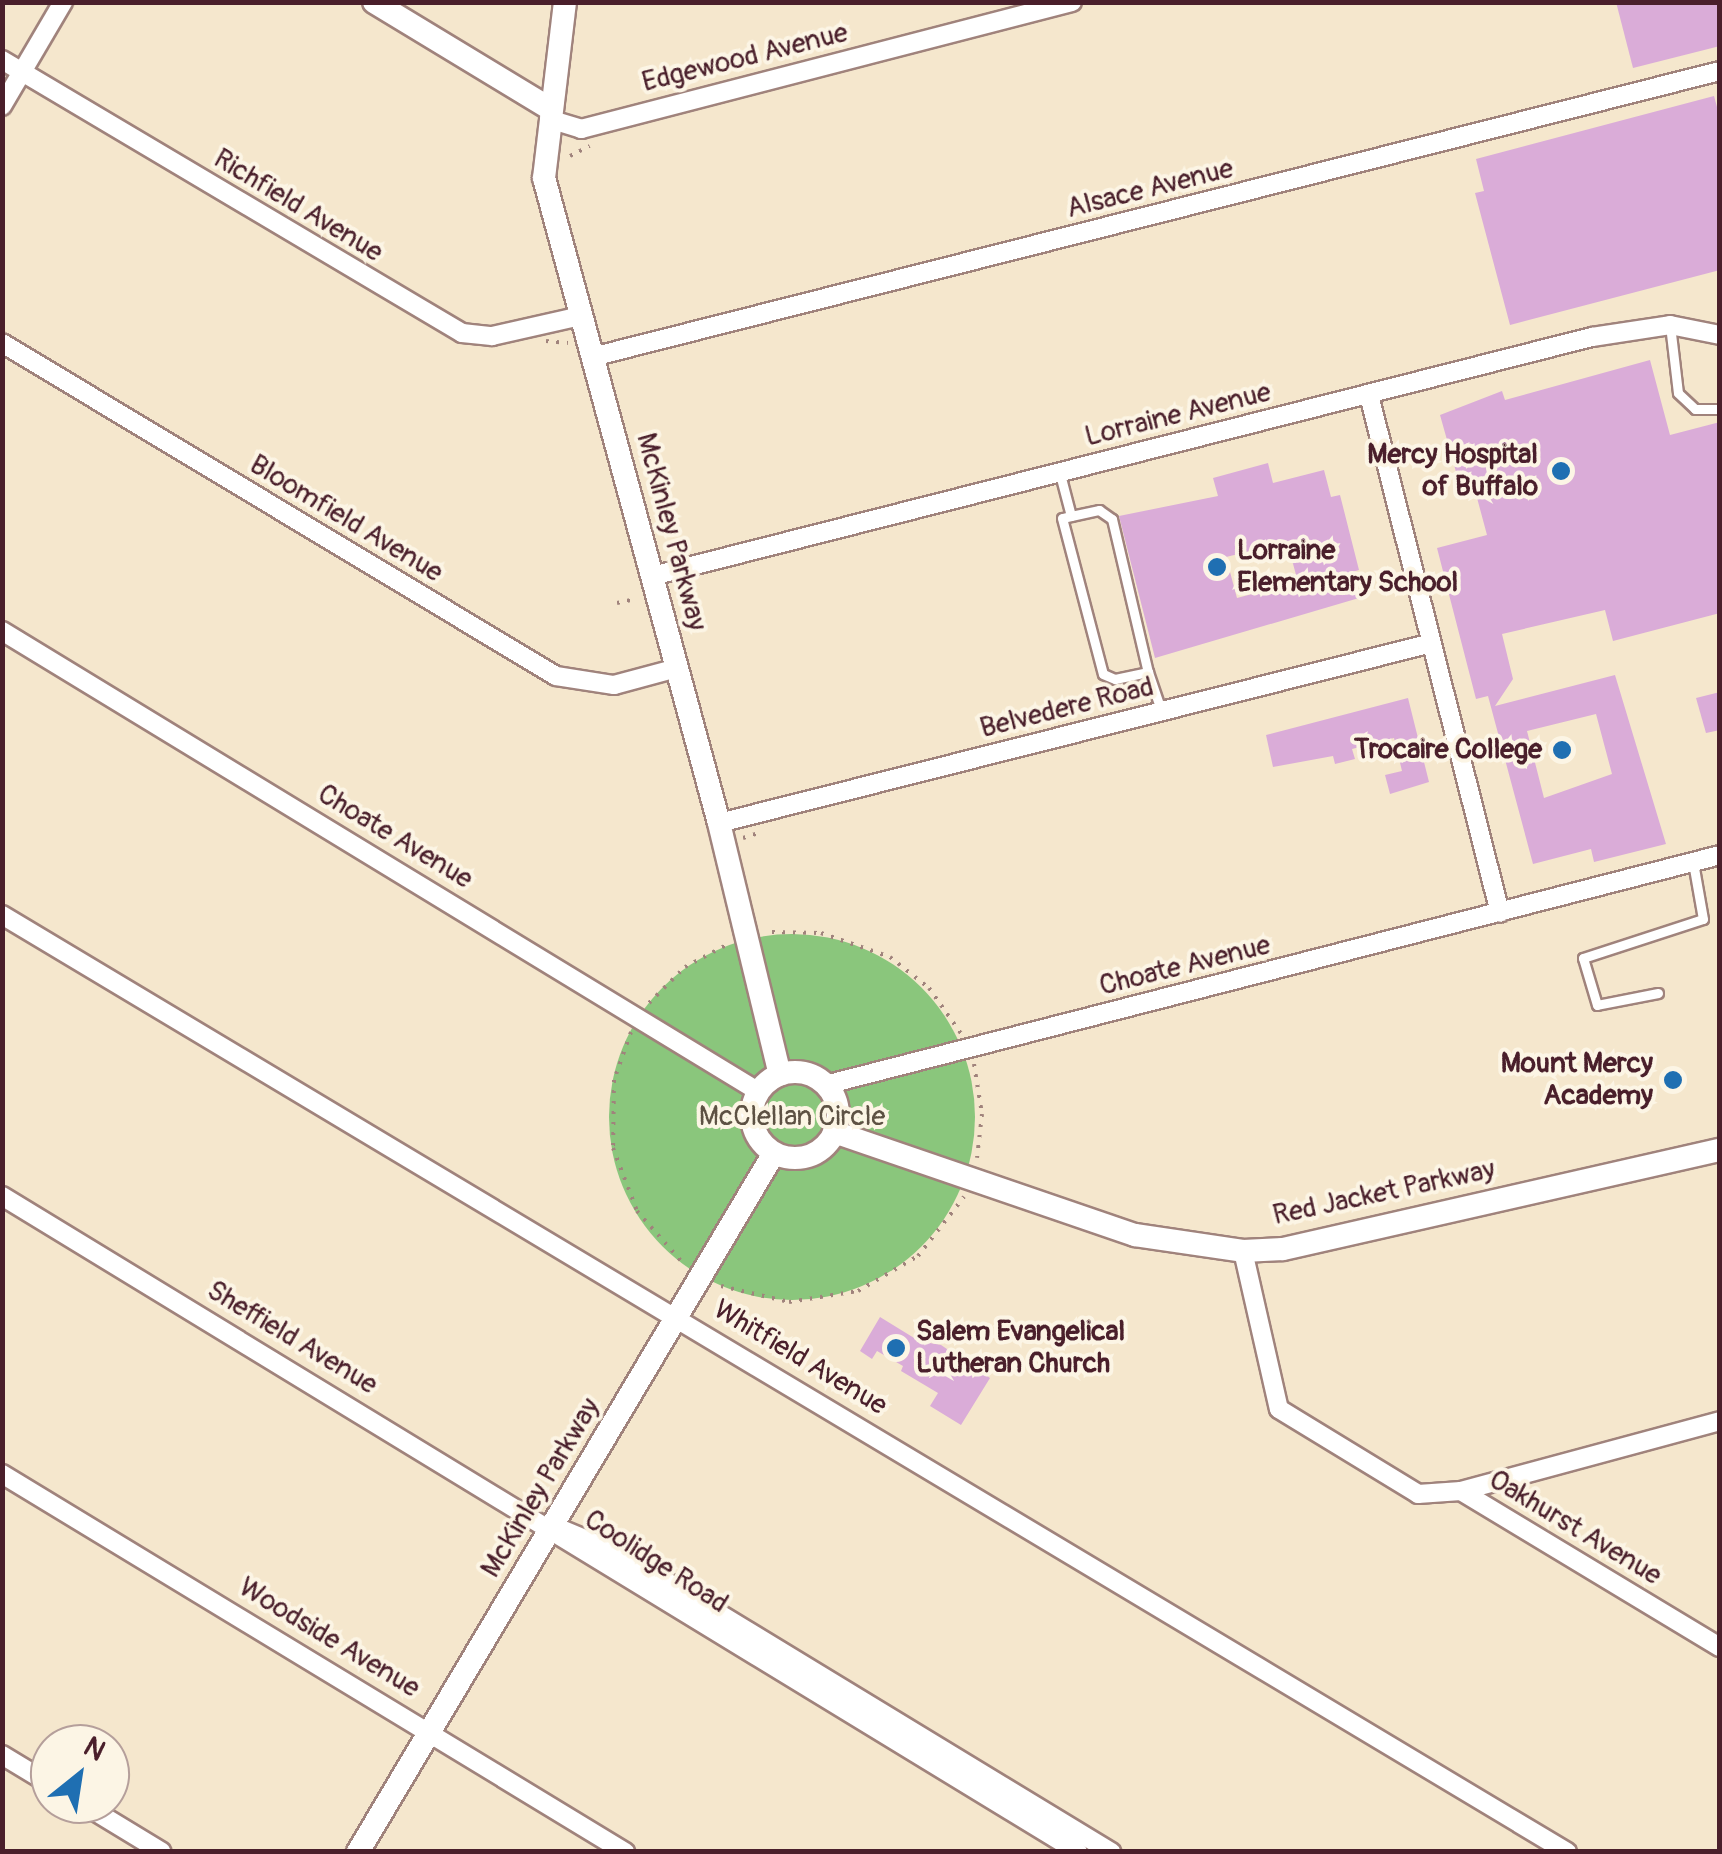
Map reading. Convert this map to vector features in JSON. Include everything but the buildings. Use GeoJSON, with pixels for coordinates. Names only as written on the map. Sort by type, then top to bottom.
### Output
{"type":"FeatureCollection","features":[{"type":"Feature","properties":{"kind":"street"},"geometry":{"type":"LineString","coordinates":[[2,106],[63,2]]}},
{"type":"Feature","properties":{"kind":"street"},"geometry":{"type":"LineString","coordinates":[[374,2],[550,114]]}},
{"type":"Feature","properties":{"kind":"street","name":"McKinley Parkway"},"geometry":{"type":"LineString","coordinates":[[565,2],[544,178],[719,823],[780,1075]]}},
{"type":"Feature","properties":{"kind":"street","name":"Edgewood Avenue"},"geometry":{"type":"LineString","coordinates":[[550,114],[580,129],[1072,2]]}},
{"type":"Feature","properties":{"kind":"street","name":"Richfield Avenue"},"geometry":{"type":"LineString","coordinates":[[2,60],[462,333],[492,336],[582,316]]}},
{"type":"Feature","properties":{"kind":"street","name":"Alsace Avenue"},"geometry":{"type":"LineString","coordinates":[[592,358],[1720,71]]}},
{"type":"Feature","properties":{"kind":"street","name":"Lorraine Avenue"},"geometry":{"type":"LineString","coordinates":[[652,576],[1592,337],[1670,325],[1720,335]]}},
{"type":"Feature","properties":{"kind":"street","name":"Bloomfield Avenue"},"geometry":{"type":"LineString","coordinates":[[2,343],[556,676],[614,686],[677,668]]}},
{"type":"Feature","properties":{"kind":"street"},"geometry":{"type":"LineString","coordinates":[[1369,395],[1428,644],[1500,913]]}},
{"type":"Feature","properties":{"kind":"street","name":"Choate Avenue"},"geometry":{"type":"LineString","coordinates":[[2,632],[758,1092]]}},
{"type":"Feature","properties":{"kind":"street","name":"Belvedere Road"},"geometry":{"type":"LineString","coordinates":[[719,823],[1428,644]]}},
{"type":"Feature","properties":{"kind":"street","name":"Choate Avenue"},"geometry":{"type":"LineString","coordinates":[[826,1085],[1720,855]]}},
{"type":"Feature","properties":{"kind":"street","name":"Whitfield Avenue"},"geometry":{"type":"LineString","coordinates":[[2,915],[1567,1852]]}},
{"type":"Feature","properties":{"kind":"street"},"geometry":{"type":"LineString","coordinates":[[800,1072],[826,1085],[838,1110],[834,1132],[811,1156],[774,1153],[753,1126],[758,1092],[780,1075],[800,1072]]}},
{"type":"Feature","properties":{"kind":"street","name":"Red Jacket Parkway"},"geometry":{"type":"LineString","coordinates":[[834,1132],[1136,1235],[1243,1251],[1283,1249],[1720,1150]]}},
{"type":"Feature","properties":{"kind":"street","name":"McKinley Parkway"},"geometry":{"type":"LineString","coordinates":[[358,1852],[774,1153]]}},
{"type":"Feature","properties":{"kind":"street","name":"Sheffield Avenue"},"geometry":{"type":"LineString","coordinates":[[2,1196],[554,1527]]}},
{"type":"Feature","properties":{"kind":"street","name":"Oakhurst Avenue"},"geometry":{"type":"LineString","coordinates":[[1243,1251],[1279,1409],[1418,1494],[1461,1491],[1720,1647]]}},
{"type":"Feature","properties":{"kind":"street"},"geometry":{"type":"LineString","coordinates":[[1461,1491],[1720,1421]]}},
{"type":"Feature","properties":{"kind":"street","name":"Woodside Avenue"},"geometry":{"type":"LineString","coordinates":[[2,1474],[626,1852]]}},
{"type":"Feature","properties":{"kind":"street","name":"Coolidge Road"},"geometry":{"type":"LineString","coordinates":[[554,1527],[590,1536],[1078,1852]]}},
{"type":"Feature","properties":{"kind":"street"},"geometry":{"type":"LineString","coordinates":[[2,1756],[30,1772]]}},
{"type":"Feature","properties":{"kind":"street"},"geometry":{"type":"LineString","coordinates":[[116,1824],[162,1852]]}},
{"type":"Feature","properties":{"kind":"street","name":"Coolidge Road"},"geometry":{"type":"LineString","coordinates":[[1051,1836],[1112,1852]]}},
{"type":"Feature","properties":{"kind":"lane"},"geometry":{"type":"LineString","coordinates":[[1670,325],[1678,393],[1696,409],[1720,410]]}},
{"type":"Feature","properties":{"kind":"lane"},"geometry":{"type":"LineString","coordinates":[[1060,474],[1071,516]]}},
{"type":"Feature","properties":{"kind":"lane"},"geometry":{"type":"LineString","coordinates":[[1148,672],[1114,680],[1103,674],[1062,518],[1099,510],[1112,518],[1161,713]]}},
{"type":"Feature","properties":{"kind":"lane"},"geometry":{"type":"LineString","coordinates":[[1658,993],[1597,1004],[1583,958],[1703,919],[1693,862]]}},
{"type":"Feature","properties":{"kind":"path"},"geometry":{"type":"LineString","coordinates":[[570,156],[589,151]]}},
{"type":"Feature","properties":{"kind":"path"},"geometry":{"type":"LineString","coordinates":[[547,346],[568,342]]}},
{"type":"Feature","properties":{"kind":"path"},"geometry":{"type":"LineString","coordinates":[[617,603],[636,598]]}},
{"type":"Feature","properties":{"kind":"path"},"geometry":{"type":"LineString","coordinates":[[742,838],[762,832]]}},
{"type":"Feature","properties":{"kind":"path"},"geometry":{"type":"LineString","coordinates":[[772,932],[821,932],[890,957],[929,988],[962,1035]]}},
{"type":"Feature","properties":{"kind":"path"},"geometry":{"type":"LineString","coordinates":[[649,1004],[686,967],[737,941]]}},
{"type":"Feature","properties":{"kind":"path"},"geometry":{"type":"LineString","coordinates":[[635,1023],[614,1080],[613,1148],[637,1211],[682,1262]]}},
{"type":"Feature","properties":{"kind":"path"},"geometry":{"type":"LineString","coordinates":[[971,1056],[982,1114],[977,1158]]}},
{"type":"Feature","properties":{"kind":"path"},"geometry":{"type":"LineString","coordinates":[[721,1286],[789,1302],[858,1291],[918,1256],[964,1196]]}},
{"type":"Feature","properties":{"kind":"green space","name":"McClellan Circle"},"geometry":{"type":"Polygon","coordinates":[[[792,934],[828,938],[862,948],[894,965],[921,988],[944,1015],[961,1047],[971,1081],[975,1117],[971,1153],[961,1187],[944,1219],[921,1246],[894,1269],[862,1286],[828,1296],[792,1300],[756,1296],[722,1286],[690,1269],[663,1246],[640,1219],[623,1187],[613,1153],[609,1117],[613,1081],[623,1047],[640,1015],[663,988],[690,965],[722,948],[756,938],[792,934]]]}},
{"type":"Feature","properties":{"kind":"place","name":"Mercy Hospital of Buffalo"},"geometry":{"type":"Point","coordinates":[1561,471]}},
{"type":"Feature","properties":{"kind":"place","name":"Lorraine Elementary School"},"geometry":{"type":"Point","coordinates":[1217,567]}},
{"type":"Feature","properties":{"kind":"place","name":"Trocaire College"},"geometry":{"type":"Point","coordinates":[1562,750]}},
{"type":"Feature","properties":{"kind":"place","name":"Mount Mercy Academy"},"geometry":{"type":"Point","coordinates":[1673,1080]}},
{"type":"Feature","properties":{"kind":"place","name":"Salem Evangelical Lutheran Church"},"geometry":{"type":"Point","coordinates":[896,1348]}}]}
